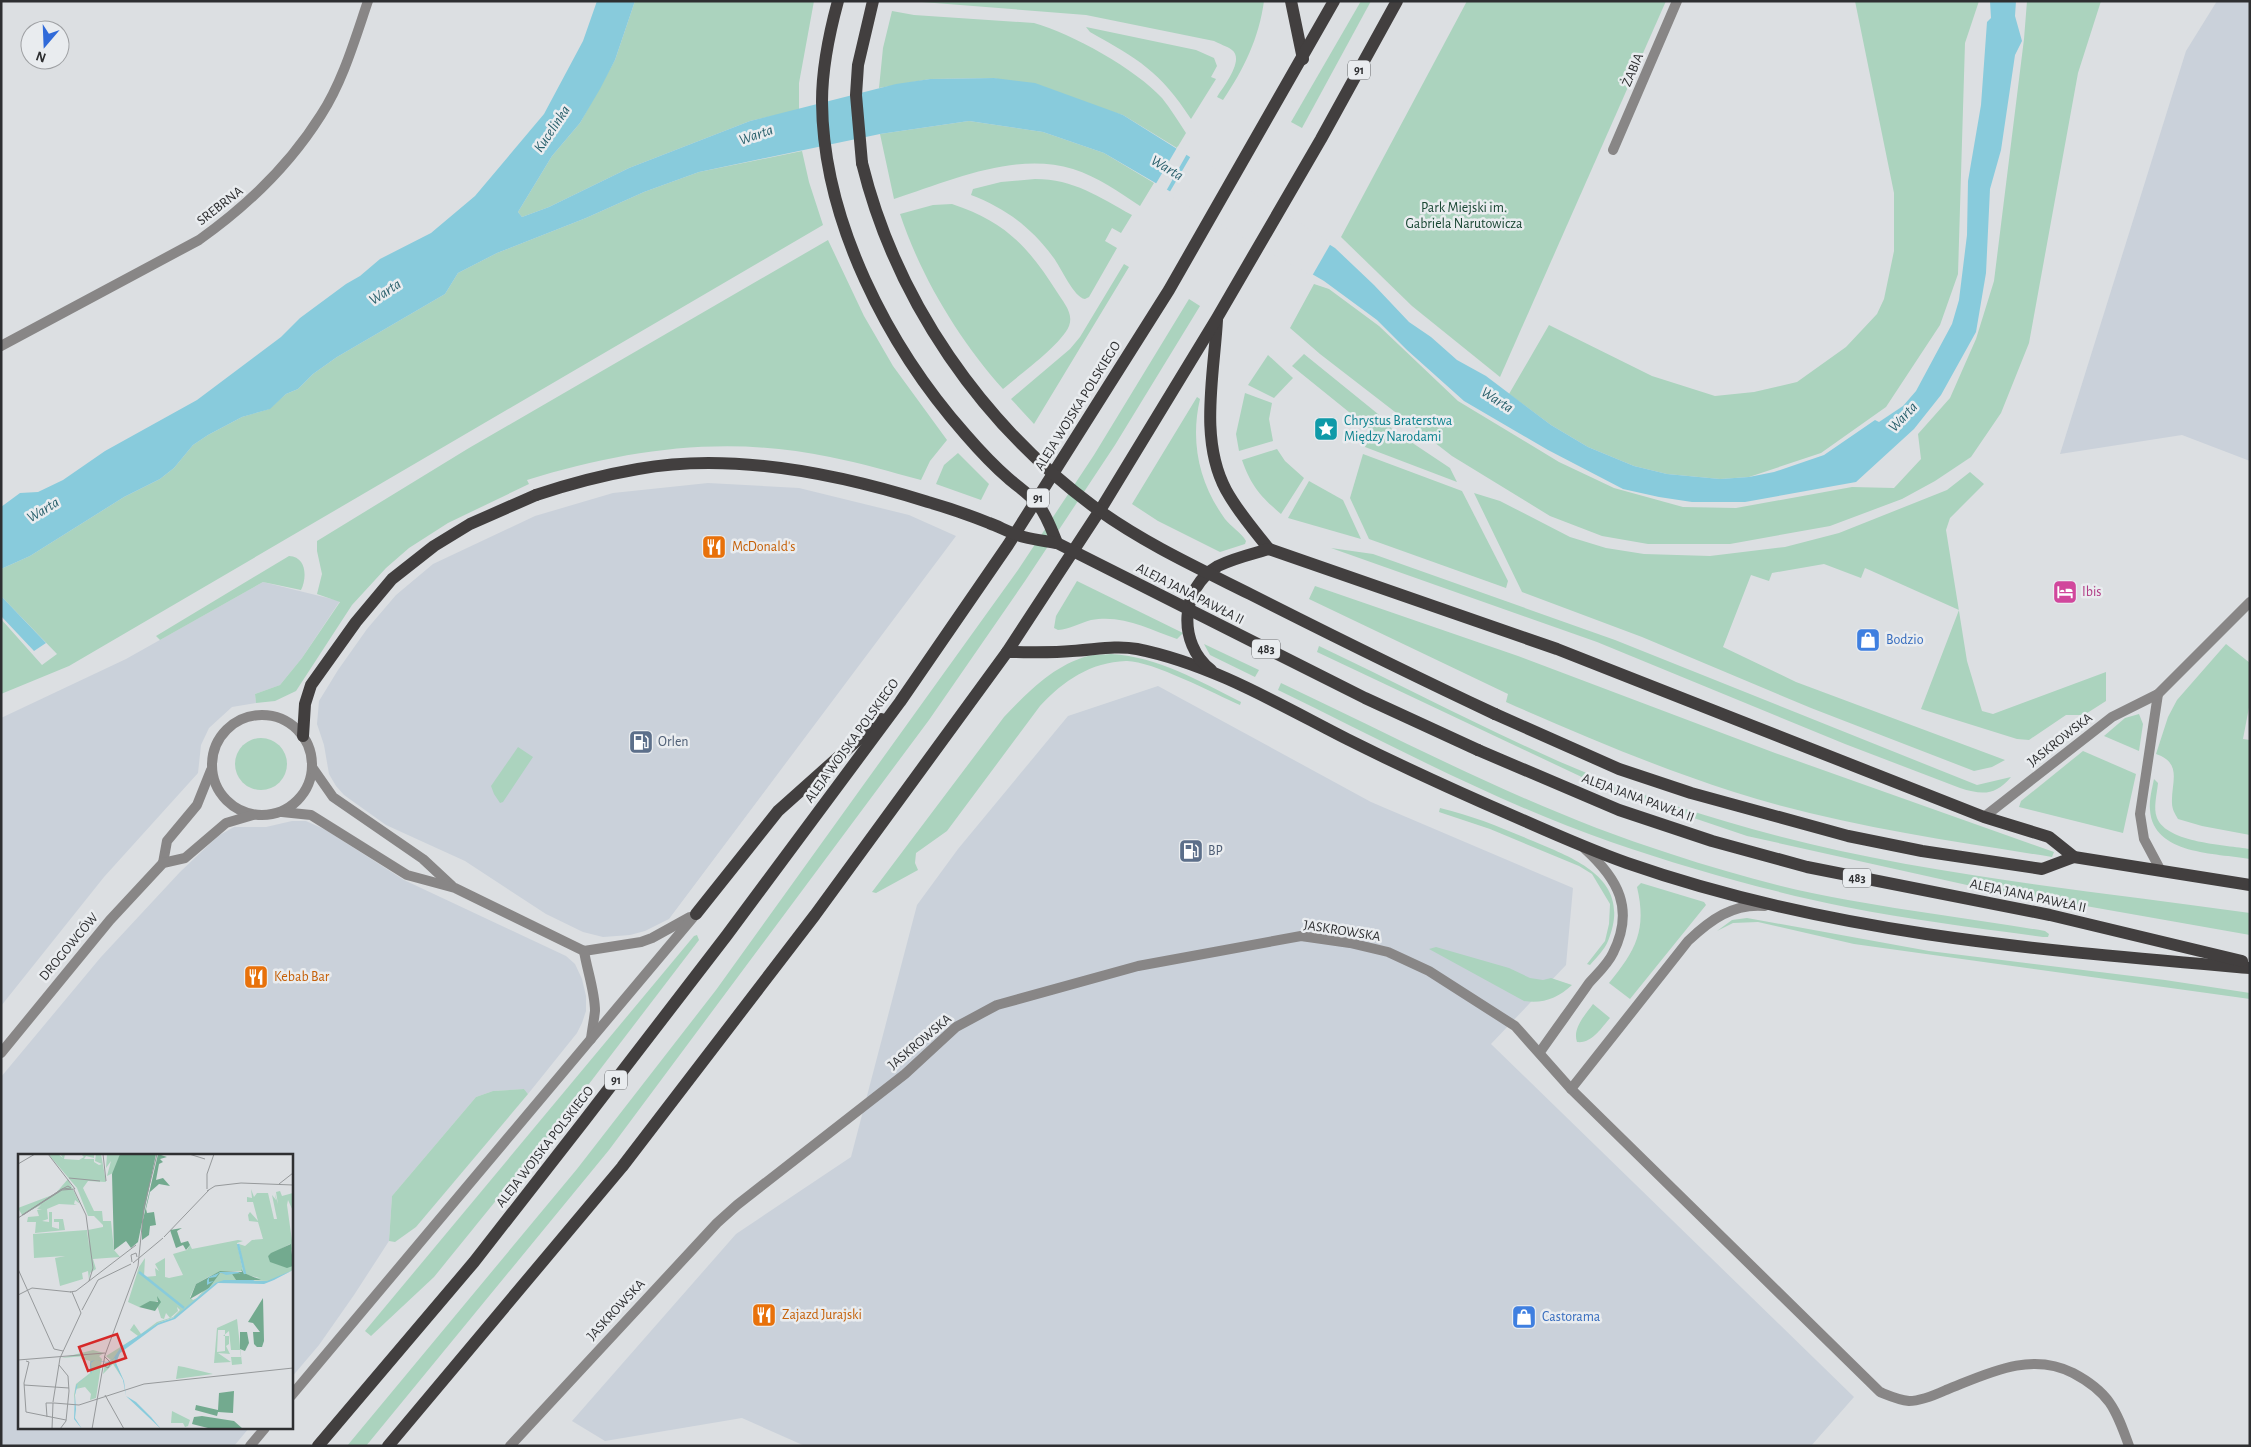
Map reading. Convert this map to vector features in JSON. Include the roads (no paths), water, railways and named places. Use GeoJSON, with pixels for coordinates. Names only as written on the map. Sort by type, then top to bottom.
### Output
{"type":"FeatureCollection","features":[{"type":"Feature","properties":{"kind":"main road"},"geometry":{"type":"LineString","coordinates":[[838,1],[827,43],[822,102],[825,151],[837,202],[850,242],[877,303],[905,352],[966,435],[1007,478],[1039,506],[1057,543]]}},
{"type":"Feature","properties":{"kind":"main road"},"geometry":{"type":"LineString","coordinates":[[873,1],[858,65],[856,95],[862,163],[890,248],[926,321],[961,373],[1000,422],[1034,456],[1097,509],[1168,553],[1375,657],[1495,714],[1619,769],[1692,794],[1848,836],[1922,851],[2042,869],[2074,857]]}},
{"type":"Feature","properties":{"kind":"main road"},"geometry":{"type":"LineString","coordinates":[[1291,1],[1303,59]]}},
{"type":"Feature","properties":{"kind":"main road","name":"ALEJA WOJSKA POLSKIEGO"},"geometry":{"type":"LineString","coordinates":[[318,1446],[474,1262],[733,928],[900,702],[1008,545],[1169,290],[1303,59],[1334,1]]}},
{"type":"Feature","properties":{"kind":"main road","name":"91"},"geometry":{"type":"LineString","coordinates":[[388,1446],[622,1167],[815,915],[1007,652],[1102,507],[1217,318],[1321,139],[1397,1]]}},
{"type":"Feature","properties":{"kind":"main road"},"geometry":{"type":"LineString","coordinates":[[1217,318],[1211,410],[1211,436],[1216,464],[1226,489],[1269,549],[1557,649],[1984,817],[2049,837],[2074,857],[2250,885]]}},
{"type":"Feature","properties":{"kind":"main road","name":"ALEJA JANA PAWŁA II"},"geometry":{"type":"LineString","coordinates":[[303,736],[305,704],[311,686],[340,643],[392,580],[434,546],[470,524],[575,482],[640,468],[716,464],[773,467],[847,479],[929,502],[988,522],[1023,537],[1057,543],[1348,690],[1478,750],[1619,810],[1731,846],[1807,867],[2050,915],[2250,963]]}},
{"type":"Feature","properties":{"kind":"main road"},"geometry":{"type":"LineString","coordinates":[[1217,675],[1201,660],[1191,643],[1187,616],[1195,589],[1205,577],[1218,567],[1269,549]]}},
{"type":"Feature","properties":{"kind":"main road"},"geometry":{"type":"LineString","coordinates":[[1007,652],[1075,651],[1108,647],[1133,648],[1168,657],[1217,675],[1422,777],[1580,845],[1626,863],[1776,907],[1850,923],[2043,950],[2250,968]]}},
{"type":"Feature","properties":{"kind":"main road"},"geometry":{"type":"LineString","coordinates":[[696,914],[778,811],[900,702]]}},
{"type":"Feature","properties":{"kind":"street","name":"SREBRNA"},"geometry":{"type":"LineString","coordinates":[[1,346],[199,240],[229,219],[260,192],[322,114],[341,75],[368,1]]}},
{"type":"Feature","properties":{"kind":"street","name":"ŻABIA"},"geometry":{"type":"LineString","coordinates":[[1613,150],[1677,1]]}},
{"type":"Feature","properties":{"kind":"street","name":"JASKROWSKA"},"geometry":{"type":"LineString","coordinates":[[1984,817],[2112,717],[2158,694],[2250,602]]}},
{"type":"Feature","properties":{"kind":"street"},"geometry":{"type":"LineString","coordinates":[[2158,694],[2140,814],[2144,839],[2161,871]]}},
{"type":"Feature","properties":{"kind":"street"},"geometry":{"type":"LineString","coordinates":[[164,863],[167,841],[197,806],[211,769],[213,752],[220,738],[230,726],[245,718],[261,715],[277,717],[291,725],[303,736],[310,751],[312,767],[310,781],[304,794],[282,812]]}},
{"type":"Feature","properties":{"kind":"street"},"geometry":{"type":"LineString","coordinates":[[312,767],[333,797],[423,859],[455,888]]}},
{"type":"Feature","properties":{"kind":"street"},"geometry":{"type":"LineString","coordinates":[[211,769],[220,794],[229,804],[240,811],[253,815],[268,815],[282,812],[312,815],[407,875],[455,888],[584,951],[646,940],[696,914]]}},
{"type":"Feature","properties":{"kind":"street","name":"DROGOWCÓW"},"geometry":{"type":"LineString","coordinates":[[1,1052],[110,920],[164,863],[185,858],[226,823],[253,815]]}},
{"type":"Feature","properties":{"kind":"street"},"geometry":{"type":"LineString","coordinates":[[1540,1052],[1613,954],[1621,931],[1623,913],[1620,892],[1613,878],[1603,865],[1580,845]]}},
{"type":"Feature","properties":{"kind":"street"},"geometry":{"type":"LineString","coordinates":[[1571,1089],[1688,941],[1705,925],[1732,910],[1761,906],[1776,907]]}},
{"type":"Feature","properties":{"kind":"street"},"geometry":{"type":"LineString","coordinates":[[292,1395],[696,914]]}},
{"type":"Feature","properties":{"kind":"street","name":"JASKROWSKA"},"geometry":{"type":"LineString","coordinates":[[510,1446],[698,1241],[737,1205],[905,1074],[956,1027],[997,1005],[1138,966],[1301,936],[1350,943],[1388,952],[1429,971],[1514,1026],[1540,1052],[1571,1089],[1880,1392],[1894,1398],[1911,1401],[1928,1397],[2005,1367],[2032,1363],[2060,1366],[2088,1381],[2103,1394],[2118,1414],[2129,1446]]}},
{"type":"Feature","properties":{"kind":"street"},"geometry":{"type":"LineString","coordinates":[[584,951],[588,977],[593,991],[595,1010],[591,1040]]}},
{"type":"Feature","properties":{"kind":"street"},"geometry":{"type":"LineString","coordinates":[[250,1446],[263,1430]]}},
{"type":"Feature","properties":{"kind":"water"},"geometry":{"type":"Polygon","coordinates":[[[597,1],[635,1],[615,60],[600,89],[580,123],[552,156],[518,212],[522,217],[549,207],[629,168],[750,121],[896,84],[930,79],[994,78],[1035,83],[1123,115],[1335,248],[1409,322],[1431,337],[1457,360],[1486,376],[1551,425],[1588,447],[1634,466],[1667,474],[1720,479],[1749,477],[1774,472],[1824,455],[1875,420],[1879,422],[1903,406],[1916,391],[1952,324],[1959,300],[1967,235],[1968,181],[1981,105],[1987,22],[1991,18],[1990,1],[2016,1],[2015,16],[2022,41],[2015,55],[2001,150],[1990,189],[1986,273],[1976,332],[1941,395],[1914,429],[1856,482],[1745,502],[1692,502],[1623,489],[1548,450],[1464,401],[1407,350],[1377,320],[1324,281],[1104,153],[1043,132],[969,121],[880,134],[699,172],[644,192],[586,218],[497,253],[458,273],[445,294],[337,357],[313,374],[298,389],[286,394],[270,409],[242,417],[208,435],[193,445],[174,468],[160,479],[124,497],[30,556],[1,569],[1,507],[20,493],[38,492],[63,480],[105,451],[197,400],[281,337],[300,318],[360,276],[380,259],[431,233],[475,196],[544,114],[583,41],[597,1]]]}},
{"type":"Feature","properties":{"kind":"water"},"geometry":{"type":"Polygon","coordinates":[[[1,596],[46,643],[34,651],[1,616],[1,596]]]}},
{"type":"Feature","properties":{"kind":"place","name":"Chrystus Braterstwa Między Narodami"},"geometry":{"type":"Point","coordinates":[1326,429]}},
{"type":"Feature","properties":{"kind":"place","name":"McDonald's"},"geometry":{"type":"Point","coordinates":[714,547]}},
{"type":"Feature","properties":{"kind":"place","name":"Ibis"},"geometry":{"type":"Point","coordinates":[2065,592]}},
{"type":"Feature","properties":{"kind":"place","name":"Bodzio"},"geometry":{"type":"Point","coordinates":[1868,640]}},
{"type":"Feature","properties":{"kind":"place","name":"Orlen"},"geometry":{"type":"Point","coordinates":[641,742]}},
{"type":"Feature","properties":{"kind":"place","name":"BP"},"geometry":{"type":"Point","coordinates":[1191,851]}},
{"type":"Feature","properties":{"kind":"place","name":"Kebab Bar"},"geometry":{"type":"Point","coordinates":[256,977]}},
{"type":"Feature","properties":{"kind":"place","name":"Zajazd Jurajski"},"geometry":{"type":"Point","coordinates":[764,1315]}},
{"type":"Feature","properties":{"kind":"place","name":"Castorama"},"geometry":{"type":"Point","coordinates":[1524,1317]}},
{"type":"Feature","properties":{"kind":"water label","name":"Kucelinka"},"geometry":{"type":"Point","coordinates":[552,129]}},
{"type":"Feature","properties":{"kind":"water label","name":"Warta"},"geometry":{"type":"Point","coordinates":[756,135]}},
{"type":"Feature","properties":{"kind":"water label","name":"Warta"},"geometry":{"type":"Point","coordinates":[1167,168]}},
{"type":"Feature","properties":{"kind":"water label","name":"Warta"},"geometry":{"type":"Point","coordinates":[385,292]}},
{"type":"Feature","properties":{"kind":"water label","name":"Warta"},"geometry":{"type":"Point","coordinates":[1497,400]}},
{"type":"Feature","properties":{"kind":"water label","name":"Warta"},"geometry":{"type":"Point","coordinates":[1903,417]}},
{"type":"Feature","properties":{"kind":"water label","name":"Warta"},"geometry":{"type":"Point","coordinates":[43,510]}},
{"type":"Feature","properties":{"kind":"park label","name":"Park Miejski im. Gabriela Narutowicza"},"geometry":{"type":"Point","coordinates":[1464,216]}}]}
